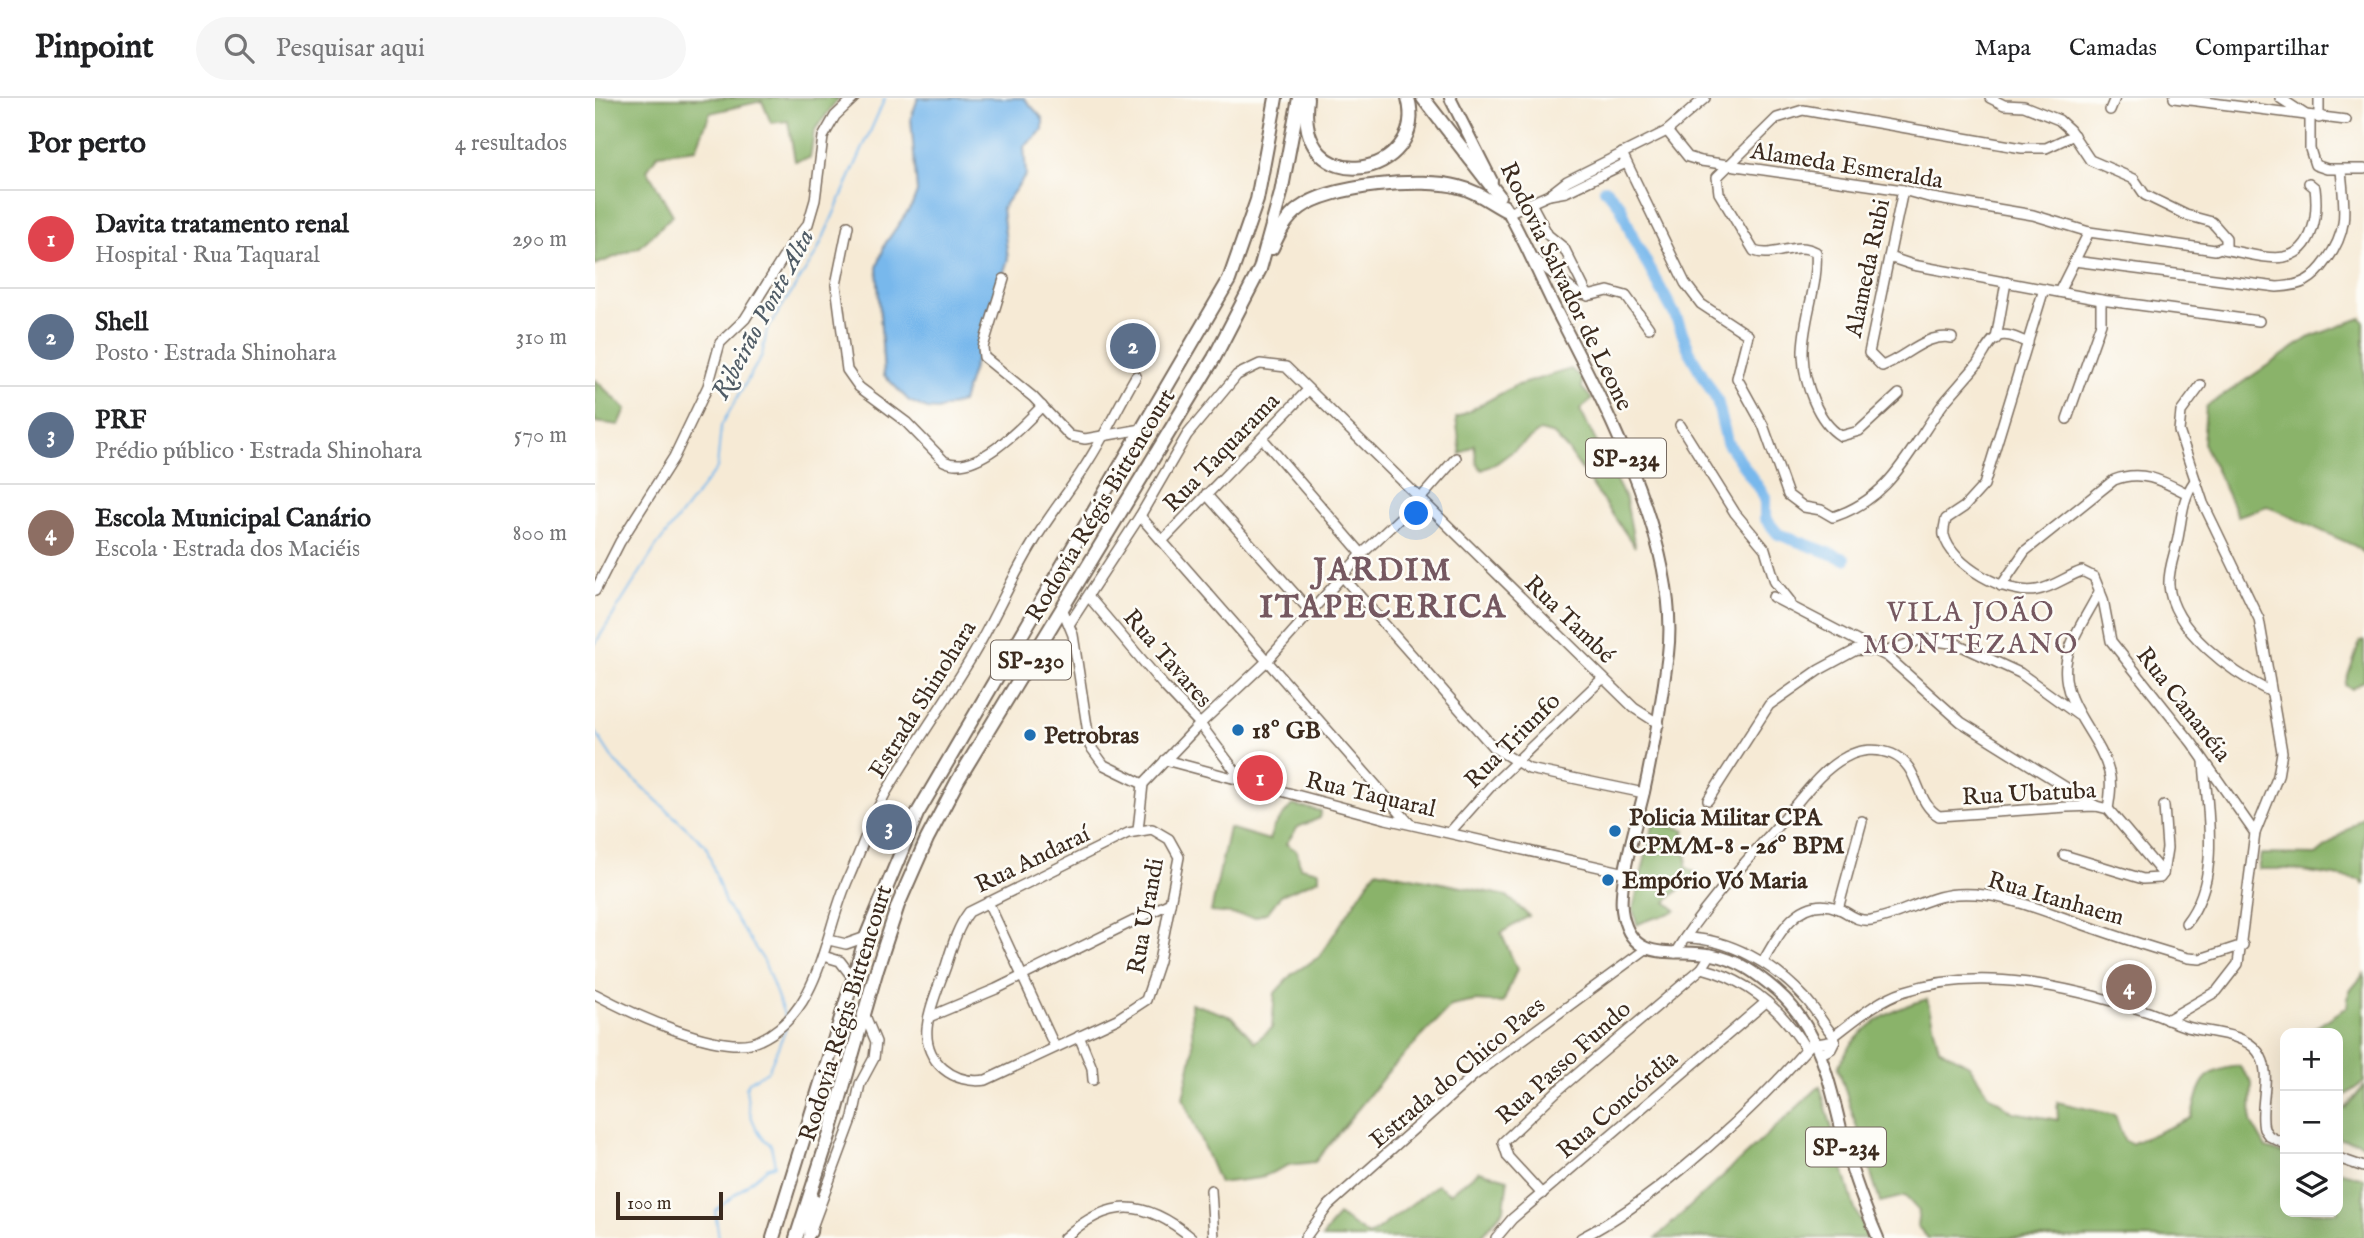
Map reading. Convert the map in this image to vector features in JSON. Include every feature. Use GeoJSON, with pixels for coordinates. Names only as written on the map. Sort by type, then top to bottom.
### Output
{"type":"FeatureCollection","features":[{"type":"Feature","properties":{"kind":"highway","name":"Rodovia Régis Bittencourt"},"geometry":{"type":"LineString","coordinates":[[773,1238],[866,937],[917,814],[1229,280],[1257,200],[1276,98]]}},
{"type":"Feature","properties":{"kind":"highway","name":"Rodovia Régis Bittencourt"},"geometry":{"type":"LineString","coordinates":[[796,1238],[898,905],[927,839],[958,780],[1214,358],[1259,269],[1284,181],[1299,98]]}},
{"type":"Feature","properties":{"kind":"highway"},"geometry":{"type":"LineString","coordinates":[[1307,98],[1305,118],[1311,142],[1329,163],[1357,169],[1385,160],[1397,149],[1408,125],[1408,98]]}},
{"type":"Feature","properties":{"kind":"highway"},"geometry":{"type":"LineString","coordinates":[[1423,98],[1499,196]]}},
{"type":"Feature","properties":{"kind":"highway"},"geometry":{"type":"LineString","coordinates":[[1259,269],[1291,215],[1312,201],[1335,193],[1440,183],[1469,190],[1508,212]]}},
{"type":"Feature","properties":{"kind":"highway"},"geometry":{"type":"LineString","coordinates":[[809,1235],[815,1194],[829,1136]]}},
{"type":"Feature","properties":{"kind":"main road","name":"Rodovia Salvador de Leone"},"geometry":{"type":"LineString","coordinates":[[1450,98],[1608,416],[1649,523],[1669,608],[1670,630],[1659,724],[1626,873],[1622,913],[1634,940],[1647,949]]}},
{"type":"Feature","properties":{"kind":"main road","name":"SP-234"},"geometry":{"type":"LineString","coordinates":[[1647,949],[1711,954],[1742,964],[1777,991],[1799,1015],[1814,1047],[1856,1185],[1878,1238]]}},
{"type":"Feature","properties":{"kind":"street"},"geometry":{"type":"LineString","coordinates":[[595,591],[626,531],[674,457],[708,386],[720,343],[745,319],[793,242],[808,224],[815,200],[823,137],[835,116],[854,98]]}},
{"type":"Feature","properties":{"kind":"street"},"geometry":{"type":"LineString","coordinates":[[1549,195],[1559,185],[1667,131],[1705,98]]}},
{"type":"Feature","properties":{"kind":"street"},"geometry":{"type":"LineString","coordinates":[[1990,98],[2004,105],[2021,103],[2032,98]]}},
{"type":"Feature","properties":{"kind":"street"},"geometry":{"type":"LineString","coordinates":[[2110,110],[2115,98]]}},
{"type":"Feature","properties":{"kind":"street"},"geometry":{"type":"LineString","coordinates":[[2174,98],[2224,102],[2346,120]]}},
{"type":"Feature","properties":{"kind":"street"},"geometry":{"type":"LineString","coordinates":[[2280,98],[2312,117]]}},
{"type":"Feature","properties":{"kind":"street"},"geometry":{"type":"LineString","coordinates":[[2319,98],[2312,117],[2312,160],[2315,165],[2327,169],[2364,170]]}},
{"type":"Feature","properties":{"kind":"street"},"geometry":{"type":"LineString","coordinates":[[2021,103],[2059,120],[2074,135],[2090,160],[2134,179],[2145,195],[2186,215],[2212,222],[2225,238],[2223,249]]}},
{"type":"Feature","properties":{"kind":"street"},"geometry":{"type":"LineString","coordinates":[[1899,394],[1859,431],[1841,436],[1829,426],[1814,404],[1803,355],[1816,252],[1799,247],[1768,253],[1754,251],[1716,185],[1717,177],[1773,121],[1791,111],[1817,111],[1897,128],[2022,148],[2046,148],[2074,135]]}},
{"type":"Feature","properties":{"kind":"street","name":"Alameda Esmeralda"},"geometry":{"type":"LineString","coordinates":[[1667,131],[1688,157],[1903,190],[1932,198],[2033,215],[2089,232],[2282,257],[2295,253],[2314,231],[2317,199],[2315,188],[2309,183]]}},
{"type":"Feature","properties":{"kind":"street"},"geometry":{"type":"LineString","coordinates":[[1622,153],[1685,283],[1701,304],[1748,335],[1737,378],[1763,425],[1788,495],[1804,507],[1821,510],[1833,517],[1858,509],[1893,478],[1944,404],[1996,339],[2006,282]]}},
{"type":"Feature","properties":{"kind":"street"},"geometry":{"type":"LineString","coordinates":[[1508,212],[1549,195],[1566,192],[1626,163]]}},
{"type":"Feature","properties":{"kind":"street"},"geometry":{"type":"LineString","coordinates":[[2074,261],[2277,287],[2297,287],[2315,278],[2340,241],[2345,218],[2341,170]]}},
{"type":"Feature","properties":{"kind":"street","name":"Alameda Rubi"},"geometry":{"type":"LineString","coordinates":[[1903,190],[1869,353],[1882,366],[1901,360],[1930,338],[1952,338]]}},
{"type":"Feature","properties":{"kind":"street"},"geometry":{"type":"LineString","coordinates":[[1531,203],[1548,235],[1564,248],[1588,296]]}},
{"type":"Feature","properties":{"kind":"street"},"geometry":{"type":"LineString","coordinates":[[848,226],[837,272],[837,303],[845,362],[859,387],[906,422],[952,465],[967,464],[983,456],[1042,406]]}},
{"type":"Feature","properties":{"kind":"street"},"geometry":{"type":"LineString","coordinates":[[2059,292],[2089,232]]}},
{"type":"Feature","properties":{"kind":"street"},"geometry":{"type":"LineString","coordinates":[[1527,252],[1568,288],[1588,296],[1608,291],[1626,296],[1649,328]]}},
{"type":"Feature","properties":{"kind":"street"},"geometry":{"type":"LineString","coordinates":[[1889,257],[1913,265],[2101,300],[2259,321]]}},
{"type":"Feature","properties":{"kind":"street"},"geometry":{"type":"LineString","coordinates":[[1005,279],[983,353],[1042,406],[1070,436],[1085,439],[1142,429]]}},
{"type":"Feature","properties":{"kind":"street"},"geometry":{"type":"LineString","coordinates":[[2044,289],[1984,485],[1964,507],[1946,519],[1943,533],[1951,549],[1974,570],[2001,586],[2040,590],[2085,571],[2094,577],[2100,590]]}},
{"type":"Feature","properties":{"kind":"street"},"geometry":{"type":"LineString","coordinates":[[2067,419],[2101,323],[2101,300]]}},
{"type":"Feature","properties":{"kind":"street"},"geometry":{"type":"LineString","coordinates":[[1996,339],[2007,335],[2028,343]]}},
{"type":"Feature","properties":{"kind":"street","name":"Rua També"},"geometry":{"type":"LineString","coordinates":[[1070,623],[1140,516],[1183,441],[1241,371],[1267,363],[1286,367],[1603,678],[1646,718],[1659,724]]}},
{"type":"Feature","properties":{"kind":"street","name":"Estrada Shinohara"},"geometry":{"type":"LineString","coordinates":[[595,994],[649,1019],[726,1043],[755,1042],[785,1021],[806,993],[823,956],[848,878],[885,795],[993,622],[1032,544],[1062,496],[1091,458],[1136,376]]}},
{"type":"Feature","properties":{"kind":"street"},"geometry":{"type":"LineString","coordinates":[[2167,1020],[2217,991],[2235,970],[2243,945],[2255,832],[2280,765],[2280,735],[2253,602],[2194,482],[2179,421],[2186,404],[2201,385]]}},
{"type":"Feature","properties":{"kind":"street","name":"Rua Taquarama"},"geometry":{"type":"LineString","coordinates":[[1162,541],[1308,390]]}},
{"type":"Feature","properties":{"kind":"street"},"geometry":{"type":"LineString","coordinates":[[1680,425],[1730,505],[1765,549],[1778,587],[1794,605]]}},
{"type":"Feature","properties":{"kind":"street"},"geometry":{"type":"LineString","coordinates":[[1262,438],[1362,554]]}},
{"type":"Feature","properties":{"kind":"street"},"geometry":{"type":"LineString","coordinates":[[1138,830],[1143,784],[1200,724],[1267,661],[1362,554],[1419,500],[1456,458]]}},
{"type":"Feature","properties":{"kind":"street"},"geometry":{"type":"LineString","coordinates":[[2001,586],[2025,551],[2114,480],[2125,476],[2147,476],[2186,493]]}},
{"type":"Feature","properties":{"kind":"street"},"geometry":{"type":"LineString","coordinates":[[2194,482],[2186,493],[2170,569],[2170,594],[2195,635],[2214,657],[2269,691]]}},
{"type":"Feature","properties":{"kind":"street"},"geometry":{"type":"LineString","coordinates":[[1206,494],[1310,611]]}},
{"type":"Feature","properties":{"kind":"street"},"geometry":{"type":"LineString","coordinates":[[1140,516],[1409,823]]}},
{"type":"Feature","properties":{"kind":"street"},"geometry":{"type":"LineString","coordinates":[[1342,576],[1475,730],[1515,763],[1543,774],[1644,793]]}},
{"type":"Feature","properties":{"kind":"street","name":"Rua Ubatuba"},"geometry":{"type":"LineString","coordinates":[[1675,953],[1709,902],[1818,780],[1837,763],[1857,752],[1884,751],[1903,760],[1915,775],[1929,808],[1939,816],[2096,806],[2108,809],[2109,773],[2090,730],[2078,715],[2066,667],[2072,646],[2100,590]]}},
{"type":"Feature","properties":{"kind":"street","name":"Rua Cananéia"},"geometry":{"type":"LineString","coordinates":[[2100,590],[2111,641],[2203,759],[2255,832]]}},
{"type":"Feature","properties":{"kind":"street","name":"Rua Tavares"},"geometry":{"type":"LineString","coordinates":[[1089,597],[1200,724],[1242,780]]}},
{"type":"Feature","properties":{"kind":"street"},"geometry":{"type":"LineString","coordinates":[[1773,597],[1794,605],[1878,652],[1907,672],[1961,722],[2096,806]]}},
{"type":"Feature","properties":{"kind":"street"},"geometry":{"type":"LineString","coordinates":[[1062,608],[1070,623],[1090,746],[1104,765],[1143,784]]}},
{"type":"Feature","properties":{"kind":"street"},"geometry":{"type":"LineString","coordinates":[[1708,800],[1769,705],[1849,652],[1864,649],[1878,652],[1922,639],[1957,644],[2020,673],[2078,715]]}},
{"type":"Feature","properties":{"kind":"street","name":"Rua Triunfo"},"geometry":{"type":"LineString","coordinates":[[1450,832],[1515,763],[1603,678]]}},
{"type":"Feature","properties":{"kind":"street"},"geometry":{"type":"LineString","coordinates":[[2186,923],[2205,885],[2209,864],[2203,759]]}},
{"type":"Feature","properties":{"kind":"street","name":"Rua Taquaral"},"geometry":{"type":"LineString","coordinates":[[1165,760],[1409,823],[1626,873]]}},
{"type":"Feature","properties":{"kind":"street"},"geometry":{"type":"LineString","coordinates":[[2064,855],[2156,880],[2163,874],[2167,848],[2165,806]]}},
{"type":"Feature","properties":{"kind":"street"},"geometry":{"type":"LineString","coordinates":[[2108,809],[2163,874]]}},
{"type":"Feature","properties":{"kind":"street"},"geometry":{"type":"LineString","coordinates":[[1838,909],[1862,821]]}},
{"type":"Feature","properties":{"kind":"street","name":"Rua Andaraí"},"geometry":{"type":"LineString","coordinates":[[929,1017],[959,927],[969,912],[1138,830]]}},
{"type":"Feature","properties":{"kind":"street","name":"Rua Urandi"},"geometry":{"type":"LineString","coordinates":[[929,1017],[927,1031],[933,1055],[947,1073],[964,1080],[986,1080],[1131,1012],[1146,1000],[1154,980],[1179,857],[1176,848],[1161,833],[1138,830]]}},
{"type":"Feature","properties":{"kind":"street","name":"Rua Itanhaem"},"geometry":{"type":"LineString","coordinates":[[1763,962],[1795,915],[1813,908],[1838,909],[1856,919],[1869,920],[1929,898],[1976,893],[2041,909],[2188,958],[2200,959],[2243,945]]}},
{"type":"Feature","properties":{"kind":"street"},"geometry":{"type":"LineString","coordinates":[[988,902],[1055,1047]]}},
{"type":"Feature","properties":{"kind":"street"},"geometry":{"type":"LineString","coordinates":[[929,1017],[1023,976],[1170,903]]}},
{"type":"Feature","properties":{"kind":"street"},"geometry":{"type":"LineString","coordinates":[[829,940],[845,944],[866,937]]}},
{"type":"Feature","properties":{"kind":"street"},"geometry":{"type":"LineString","coordinates":[[1685,938],[1718,943],[1763,962],[1795,987],[1835,1039]]}},
{"type":"Feature","properties":{"kind":"street","name":"Estrada do Chico Paes"},"geometry":{"type":"LineString","coordinates":[[1305,1238],[1328,1206],[1472,1077],[1647,949]]}},
{"type":"Feature","properties":{"kind":"street","name":"Rua Passo Fundo"},"geometry":{"type":"LineString","coordinates":[[1542,1194],[1504,1152],[1502,1146],[1506,1137],[1702,968],[1711,954]]}},
{"type":"Feature","properties":{"kind":"street"},"geometry":{"type":"LineString","coordinates":[[823,956],[840,961],[853,978]]}},
{"type":"Feature","properties":{"kind":"street"},"geometry":{"type":"LineString","coordinates":[[1702,968],[1727,975],[1766,1002],[1814,1047],[1831,1049],[1835,1039],[1863,1014],[1903,991],[1980,981],[2025,983],[2074,991],[2230,1037],[2248,1043],[2257,1050],[2265,1067],[2264,1129],[2269,1136],[2280,1142]]}},
{"type":"Feature","properties":{"kind":"street","name":"Rua Concórdia"},"geometry":{"type":"LineString","coordinates":[[1496,1238],[1512,1219],[1766,1002]]}},
{"type":"Feature","properties":{"kind":"street"},"geometry":{"type":"LineString","coordinates":[[809,1235],[853,1117],[860,1084],[874,1058],[876,1042],[864,1013]]}},
{"type":"Feature","properties":{"kind":"street"},"geometry":{"type":"LineString","coordinates":[[1079,1036],[1092,1068],[1093,1080]]}},
{"type":"Feature","properties":{"kind":"street"},"geometry":{"type":"LineString","coordinates":[[1581,1238],[1616,1219],[1665,1181],[1744,1114],[1814,1047]]}},
{"type":"Feature","properties":{"kind":"street"},"geometry":{"type":"LineString","coordinates":[[2343,1160],[2364,1167]]}},
{"type":"Feature","properties":{"kind":"street"},"geometry":{"type":"LineString","coordinates":[[1211,1190],[1214,1238]]}},
{"type":"Feature","properties":{"kind":"street"},"geometry":{"type":"LineString","coordinates":[[1064,1238],[1085,1219],[1107,1208],[1120,1207],[1158,1217],[1192,1238]]}},
{"type":"Feature","properties":{"kind":"green space"},"geometry":{"type":"Polygon","coordinates":[[[595,98],[839,98],[814,131],[810,158],[795,161],[788,121],[771,123],[762,101],[710,113],[696,149],[658,154],[647,170],[673,215],[640,247],[595,265],[595,98]]]}},
{"type":"Feature","properties":{"kind":"green space"},"geometry":{"type":"Polygon","coordinates":[[[2361,318],[2364,322],[2364,553],[2355,546],[2267,506],[2238,516],[2203,443],[2206,407],[2308,338],[2361,318]]]}},
{"type":"Feature","properties":{"kind":"green space"},"geometry":{"type":"Polygon","coordinates":[[[1571,369],[1582,379],[1582,388],[1592,399],[1580,410],[1626,500],[1635,547],[1568,450],[1554,435],[1540,431],[1497,463],[1482,470],[1477,464],[1474,445],[1461,454],[1456,418],[1515,386],[1571,369]]]}},
{"type":"Feature","properties":{"kind":"green space"},"geometry":{"type":"Polygon","coordinates":[[[595,380],[626,409],[619,425],[595,422],[595,380]]]}},
{"type":"Feature","properties":{"kind":"green space"},"geometry":{"type":"Polygon","coordinates":[[[2364,640],[2364,681],[2352,689],[2345,684],[2360,641],[2364,640]]]}},
{"type":"Feature","properties":{"kind":"green space"},"geometry":{"type":"Polygon","coordinates":[[[1292,805],[1321,811],[1320,818],[1298,827],[1286,844],[1297,851],[1300,867],[1319,871],[1319,879],[1281,895],[1268,912],[1255,917],[1211,912],[1229,828],[1269,840],[1274,826],[1292,805]]]}},
{"type":"Feature","properties":{"kind":"green space"},"geometry":{"type":"Polygon","coordinates":[[[2364,816],[2364,885],[2360,880],[2289,869],[2258,869],[2261,854],[2316,855],[2364,816]]]}},
{"type":"Feature","properties":{"kind":"green space"},"geometry":{"type":"Polygon","coordinates":[[[1654,822],[1685,830],[1677,850],[1687,856],[1686,867],[1696,873],[1666,902],[1676,910],[1637,925],[1633,909],[1654,822]]]}},
{"type":"Feature","properties":{"kind":"green space"},"geometry":{"type":"Polygon","coordinates":[[[1376,870],[1507,896],[1529,916],[1501,933],[1517,969],[1503,1003],[1476,1001],[1451,1006],[1387,1073],[1315,1162],[1289,1165],[1260,1178],[1219,1183],[1183,1098],[1193,1052],[1191,1003],[1232,1017],[1255,1042],[1272,1028],[1275,993],[1292,974],[1319,957],[1376,870]]]}},
{"type":"Feature","properties":{"kind":"green space"},"geometry":{"type":"Polygon","coordinates":[[[2364,974],[2364,1082],[2344,1096],[2343,1028],[2315,1028],[2347,1007],[2349,992],[2364,974]]]}},
{"type":"Feature","properties":{"kind":"green space"},"geometry":{"type":"Polygon","coordinates":[[[1927,999],[1939,1048],[1969,1065],[1988,1094],[2013,1112],[2058,1120],[2057,1102],[2115,1115],[2124,1140],[2131,1144],[2191,1118],[2200,1087],[2209,1075],[2239,1066],[2252,1082],[2251,1122],[2266,1148],[2280,1152],[2280,1217],[2343,1217],[2343,1172],[2364,1178],[2364,1238],[1928,1238],[1917,1226],[1919,1211],[1905,1196],[1880,1202],[1838,1067],[1845,1053],[1864,1031],[1899,1009],[1927,999]]]}},
{"type":"Feature","properties":{"kind":"green space"},"geometry":{"type":"Polygon","coordinates":[[[1820,1086],[1854,1207],[1869,1238],[1656,1238],[1820,1086]]]}},
{"type":"Feature","properties":{"kind":"green space"},"geometry":{"type":"Polygon","coordinates":[[[2364,1086],[2364,1146],[2357,1141],[2343,1140],[2343,1109],[2364,1086]]]}},
{"type":"Feature","properties":{"kind":"green space"},"geometry":{"type":"Polygon","coordinates":[[[1479,1171],[1508,1179],[1504,1209],[1480,1238],[1322,1238],[1338,1215],[1369,1236],[1437,1185],[1450,1193],[1479,1171]]]}},
{"type":"Feature","properties":{"kind":"water"},"geometry":{"type":"Polygon","coordinates":[[[918,98],[1024,98],[1043,119],[1043,130],[1024,147],[1026,175],[1002,208],[1008,259],[962,402],[937,410],[927,409],[909,401],[884,375],[877,268],[885,244],[912,205],[917,192],[911,118],[918,98]]]}},
{"type":"Feature","properties":{"kind":"waterway","name":"Ribeirão Ponte Alta"},"geometry":{"type":"LineString","coordinates":[[595,644],[656,547],[717,468],[721,426],[762,355],[767,330],[816,254],[885,98]]}},
{"type":"Feature","properties":{"kind":"waterway"},"geometry":{"type":"LineString","coordinates":[[1605,189],[1620,205],[1634,240],[1676,317],[1691,355],[1717,400],[1727,442],[1765,497],[1765,518],[1778,534],[1845,559]]}},
{"type":"Feature","properties":{"kind":"waterway","name":"Ribeirão Ponte Alta"},"geometry":{"type":"LineString","coordinates":[[595,731],[615,762],[706,846],[725,903],[764,961],[785,1017]]}},
{"type":"Feature","properties":{"kind":"waterway","name":"Ribeirão Ponte Alta"},"geometry":{"type":"LineString","coordinates":[[719,1238],[715,1211],[767,1168],[775,1165],[771,1145],[760,1134],[753,1119],[746,1088],[749,1082],[768,1071],[787,1026]]}},
{"type":"Feature","properties":{"kind":"place","name":"Shell"},"geometry":{"type":"Point","coordinates":[1133,346]}},
{"type":"Feature","properties":{"kind":"place","name":"18º GB"},"geometry":{"type":"Point","coordinates":[1238,730]}},
{"type":"Feature","properties":{"kind":"place","name":"Petrobras"},"geometry":{"type":"Point","coordinates":[1030,735]}},
{"type":"Feature","properties":{"kind":"place","name":"Davita tratamento renal"},"geometry":{"type":"Point","coordinates":[1260,778]}},
{"type":"Feature","properties":{"kind":"place","name":"PRF"},"geometry":{"type":"Point","coordinates":[889,827]}},
{"type":"Feature","properties":{"kind":"place","name":"Policia Militar CPA CPM/M-8 - 26º BPM"},"geometry":{"type":"Point","coordinates":[1615,831]}},
{"type":"Feature","properties":{"kind":"place","name":"Empório Vó Maria"},"geometry":{"type":"Point","coordinates":[1608,880]}},
{"type":"Feature","properties":{"kind":"place","name":"Escola Municipal Canário"},"geometry":{"type":"Point","coordinates":[2129,987]}},
{"type":"Feature","properties":{"kind":"district","name":"JARDIM ITAPECERICA"},"geometry":{"type":"Point","coordinates":[1383,588]}},
{"type":"Feature","properties":{"kind":"district","name":"VILA JOÃO MONTEZANO"},"geometry":{"type":"Point","coordinates":[1971,627]}}]}
